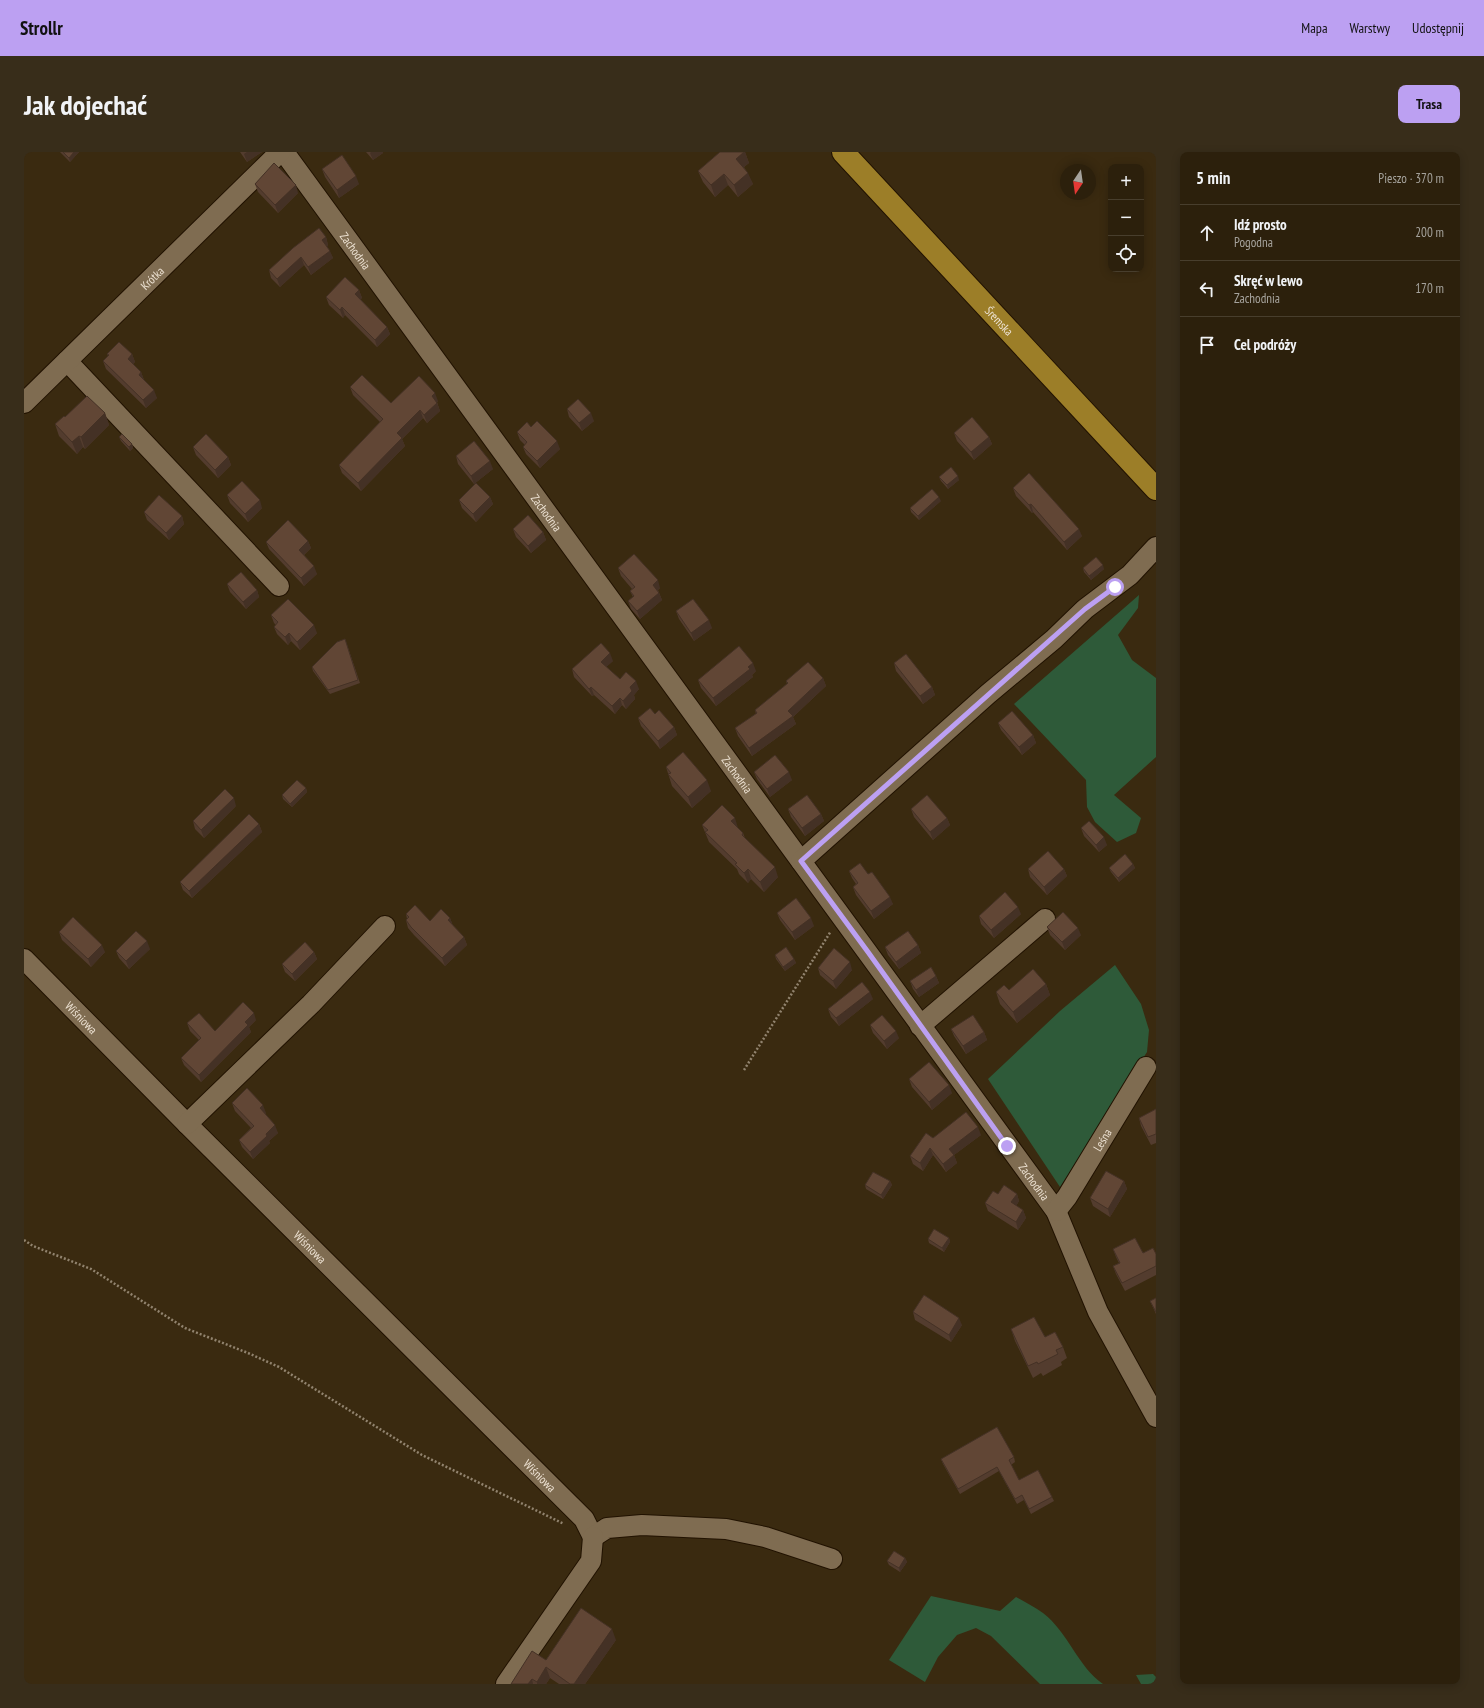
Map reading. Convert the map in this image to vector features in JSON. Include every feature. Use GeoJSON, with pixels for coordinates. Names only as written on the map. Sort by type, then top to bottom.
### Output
{"type":"FeatureCollection","features":[{"type":"Feature","properties":{"kind":"main road","name":"Śremska"},"geometry":{"type":"LineString","coordinates":[[843,152],[1156,489]]}},
{"type":"Feature","properties":{"kind":"street","name":"Krótka"},"geometry":{"type":"LineString","coordinates":[[24,403],[280,152]]}},
{"type":"Feature","properties":{"kind":"street","name":"Zachodnia"},"geometry":{"type":"LineString","coordinates":[[284,152],[1056,1211],[1098,1312],[1156,1416]]}},
{"type":"Feature","properties":{"kind":"street"},"geometry":{"type":"LineString","coordinates":[[67,361],[279,586]]}},
{"type":"Feature","properties":{"kind":"street"},"geometry":{"type":"LineString","coordinates":[[801,861],[1085,609],[1130,575],[1156,547]]}},
{"type":"Feature","properties":{"kind":"street"},"geometry":{"type":"LineString","coordinates":[[920,1026],[1045,919]]}},
{"type":"Feature","properties":{"kind":"street"},"geometry":{"type":"LineString","coordinates":[[187,1124],[311,1004],[385,926]]}},
{"type":"Feature","properties":{"kind":"street","name":"Wiśniowa"},"geometry":{"type":"LineString","coordinates":[[24,959],[187,1124],[584,1520],[593,1537]]}},
{"type":"Feature","properties":{"kind":"street","name":"Leśna"},"geometry":{"type":"LineString","coordinates":[[1056,1211],[1067,1197],[1146,1067]]}},
{"type":"Feature","properties":{"kind":"street"},"geometry":{"type":"LineString","coordinates":[[506,1684],[591,1561],[593,1537],[607,1528],[642,1525],[726,1529],[765,1537],[832,1559]]}},
{"type":"Feature","properties":{"kind":"path"},"geometry":{"type":"LineString","coordinates":[[744,1070],[841,916]]}},
{"type":"Feature","properties":{"kind":"path"},"geometry":{"type":"LineString","coordinates":[[24,1240],[33,1246],[91,1269],[185,1328],[248,1353],[278,1368],[422,1455],[564,1524]]}},
{"type":"Feature","properties":{"kind":"green space"},"geometry":{"type":"Polygon","coordinates":[[[1139,595],[1138,608],[1118,635],[1132,660],[1156,678],[1156,757],[1114,795],[1141,818],[1136,833],[1117,842],[1095,822],[1087,807],[1086,780],[1014,704],[1139,595]]]}},
{"type":"Feature","properties":{"kind":"green space"},"geometry":{"type":"Polygon","coordinates":[[[1115,965],[1141,1004],[1149,1030],[1147,1052],[1060,1187],[988,1079],[1060,1011],[1115,965]]]}},
{"type":"Feature","properties":{"kind":"green space"},"geometry":{"type":"Polygon","coordinates":[[[931,1596],[1000,1611],[1016,1597],[1043,1613],[1052,1621],[1094,1677],[1103,1684],[1040,1684],[991,1636],[976,1628],[957,1635],[938,1657],[925,1682],[889,1660],[931,1596]]]}},
{"type":"Feature","properties":{"kind":"green space"},"geometry":{"type":"Polygon","coordinates":[[[1153,1674],[1156,1677],[1156,1684],[1141,1684],[1136,1675],[1153,1674]]]}},
{"type":"Feature","properties":{"kind":"building"},"geometry":{"type":"Polygon","coordinates":[[[63,152],[74,152],[69,158],[63,152]]]}},
{"type":"Feature","properties":{"kind":"building"},"geometry":{"type":"Polygon","coordinates":[[[720,152],[744,152],[736,159],[748,173],[734,185],[724,174],[711,185],[698,171],[720,152]]]}},
{"type":"Feature","properties":{"kind":"building"},"geometry":{"type":"Polygon","coordinates":[[[342,155],[356,176],[337,190],[322,169],[342,155]]]}},
{"type":"Feature","properties":{"kind":"building"},"geometry":{"type":"Polygon","coordinates":[[[274,163],[296,185],[275,205],[255,184],[274,163]]]}},
{"type":"Feature","properties":{"kind":"building"},"geometry":{"type":"Polygon","coordinates":[[[319,228],[326,237],[322,240],[330,251],[308,267],[301,257],[277,279],[269,270],[293,248],[319,228]]]}},
{"type":"Feature","properties":{"kind":"building"},"geometry":{"type":"Polygon","coordinates":[[[345,277],[359,290],[355,294],[387,327],[375,340],[342,307],[340,310],[326,297],[345,277]]]}},
{"type":"Feature","properties":{"kind":"building"},"geometry":{"type":"Polygon","coordinates":[[[119,342],[132,354],[128,359],[141,372],[139,375],[154,390],[143,400],[103,361],[109,355],[107,354],[119,342]]]}},
{"type":"Feature","properties":{"kind":"building"},"geometry":{"type":"Polygon","coordinates":[[[362,375],[391,403],[419,376],[435,393],[432,396],[437,403],[424,415],[420,410],[397,433],[402,438],[358,483],[339,465],[383,419],[350,387],[362,375]]]}},
{"type":"Feature","properties":{"kind":"building"},"geometry":{"type":"Polygon","coordinates":[[[87,396],[105,413],[81,437],[79,436],[72,442],[55,424],[64,416],[65,417],[87,396]]]}},
{"type":"Feature","properties":{"kind":"building"},"geometry":{"type":"Polygon","coordinates":[[[578,399],[591,413],[579,423],[567,409],[578,399]]]}},
{"type":"Feature","properties":{"kind":"building"},"geometry":{"type":"Polygon","coordinates":[[[972,417],[989,437],[971,452],[954,433],[972,417]]]}},
{"type":"Feature","properties":{"kind":"building"},"geometry":{"type":"Polygon","coordinates":[[[537,421],[557,441],[537,461],[523,447],[527,442],[517,432],[527,422],[531,427],[537,421]]]}},
{"type":"Feature","properties":{"kind":"building"},"geometry":{"type":"Polygon","coordinates":[[[122,434],[132,444],[129,447],[119,437],[122,434]]]}},
{"type":"Feature","properties":{"kind":"building"},"geometry":{"type":"Polygon","coordinates":[[[206,434],[228,457],[215,470],[193,447],[206,434]]]}},
{"type":"Feature","properties":{"kind":"building"},"geometry":{"type":"Polygon","coordinates":[[[474,441],[490,461],[471,476],[456,456],[474,441]]]}},
{"type":"Feature","properties":{"kind":"building"},"geometry":{"type":"Polygon","coordinates":[[[951,467],[958,476],[947,485],[939,477],[951,467]]]}},
{"type":"Feature","properties":{"kind":"building"},"geometry":{"type":"Polygon","coordinates":[[[1029,473],[1079,529],[1064,542],[1031,504],[1029,505],[1013,488],[1029,473]]]}},
{"type":"Feature","properties":{"kind":"building"},"geometry":{"type":"Polygon","coordinates":[[[242,481],[260,500],[245,514],[227,495],[242,481]]]}},
{"type":"Feature","properties":{"kind":"building"},"geometry":{"type":"Polygon","coordinates":[[[476,483],[490,497],[473,514],[459,500],[476,483]]]}},
{"type":"Feature","properties":{"kind":"building"},"geometry":{"type":"Polygon","coordinates":[[[932,489],[939,497],[918,516],[910,508],[932,489]]]}},
{"type":"Feature","properties":{"kind":"building"},"geometry":{"type":"Polygon","coordinates":[[[159,495],[182,516],[166,533],[144,512],[159,495]]]}},
{"type":"Feature","properties":{"kind":"building"},"geometry":{"type":"Polygon","coordinates":[[[528,515],[543,532],[528,546],[513,529],[528,515]]]}},
{"type":"Feature","properties":{"kind":"building"},"geometry":{"type":"Polygon","coordinates":[[[288,520],[308,541],[299,550],[314,566],[301,578],[266,542],[288,520]]]}},
{"type":"Feature","properties":{"kind":"building"},"geometry":{"type":"Polygon","coordinates":[[[634,554],[658,580],[653,585],[659,593],[637,611],[628,601],[634,596],[630,591],[635,587],[618,568],[634,554]]]}},
{"type":"Feature","properties":{"kind":"building"},"geometry":{"type":"Polygon","coordinates":[[[1096,557],[1103,565],[1089,576],[1083,568],[1096,557]]]}},
{"type":"Feature","properties":{"kind":"building"},"geometry":{"type":"Polygon","coordinates":[[[241,572],[257,590],[243,602],[227,584],[241,572]]]}},
{"type":"Feature","properties":{"kind":"building"},"geometry":{"type":"Polygon","coordinates":[[[288,599],[314,625],[297,642],[289,633],[285,637],[274,627],[278,622],[271,615],[288,599]]]}},
{"type":"Feature","properties":{"kind":"building"},"geometry":{"type":"Polygon","coordinates":[[[693,599],[709,620],[691,633],[676,611],[693,599]]]}},
{"type":"Feature","properties":{"kind":"building"},"geometry":{"type":"Polygon","coordinates":[[[345,639],[358,680],[328,690],[312,667],[337,642],[345,639]]]}},
{"type":"Feature","properties":{"kind":"building"},"geometry":{"type":"Polygon","coordinates":[[[601,643],[610,653],[601,662],[620,679],[626,672],[636,681],[630,687],[632,691],[623,701],[620,698],[612,706],[591,687],[589,689],[572,669],[601,643]]]}},
{"type":"Feature","properties":{"kind":"building"},"geometry":{"type":"Polygon","coordinates":[[[739,646],[753,663],[748,667],[750,669],[713,698],[698,680],[739,646]]]}},
{"type":"Feature","properties":{"kind":"building"},"geometry":{"type":"Polygon","coordinates":[[[906,654],[932,687],[920,696],[894,663],[906,654]]]}},
{"type":"Feature","properties":{"kind":"building"},"geometry":{"type":"Polygon","coordinates":[[[808,662],[823,678],[788,711],[793,716],[749,748],[735,728],[757,713],[755,710],[788,683],[786,681],[808,662]]]}},
{"type":"Feature","properties":{"kind":"building"},"geometry":{"type":"Polygon","coordinates":[[[650,708],[655,714],[659,710],[674,727],[658,741],[638,718],[650,708]]]}},
{"type":"Feature","properties":{"kind":"building"},"geometry":{"type":"Polygon","coordinates":[[[1012,711],[1033,735],[1019,747],[998,723],[1012,711]]]}},
{"type":"Feature","properties":{"kind":"building"},"geometry":{"type":"Polygon","coordinates":[[[683,752],[707,780],[688,797],[668,774],[671,773],[666,767],[683,752]]]}},
{"type":"Feature","properties":{"kind":"building"},"geometry":{"type":"Polygon","coordinates":[[[775,755],[789,772],[767,789],[754,772],[775,755]]]}},
{"type":"Feature","properties":{"kind":"building"},"geometry":{"type":"Polygon","coordinates":[[[297,780],[306,788],[290,804],[282,795],[297,780]]]}},
{"type":"Feature","properties":{"kind":"building"},"geometry":{"type":"Polygon","coordinates":[[[225,789],[234,798],[201,830],[193,821],[225,789]]]}},
{"type":"Feature","properties":{"kind":"building"},"geometry":{"type":"Polygon","coordinates":[[[807,795],[821,814],[802,828],[788,809],[807,795]]]}},
{"type":"Feature","properties":{"kind":"building"},"geometry":{"type":"Polygon","coordinates":[[[927,795],[947,818],[930,832],[911,809],[927,795]]]}},
{"type":"Feature","properties":{"kind":"building"},"geometry":{"type":"Polygon","coordinates":[[[722,805],[735,818],[731,821],[743,833],[742,835],[775,867],[760,882],[748,869],[744,873],[735,864],[737,863],[705,832],[708,830],[702,825],[722,805]]]}},
{"type":"Feature","properties":{"kind":"building"},"geometry":{"type":"Polygon","coordinates":[[[249,814],[259,824],[189,891],[180,882],[249,814]]]}},
{"type":"Feature","properties":{"kind":"building"},"geometry":{"type":"Polygon","coordinates":[[[1089,821],[1104,837],[1096,845],[1081,828],[1089,821]]]}},
{"type":"Feature","properties":{"kind":"building"},"geometry":{"type":"Polygon","coordinates":[[[1048,851],[1064,869],[1044,887],[1028,869],[1048,851]]]}},
{"type":"Feature","properties":{"kind":"building"},"geometry":{"type":"Polygon","coordinates":[[[1125,854],[1133,864],[1118,878],[1109,868],[1125,854]]]}},
{"type":"Feature","properties":{"kind":"building"},"geometry":{"type":"Polygon","coordinates":[[[860,863],[868,874],[872,872],[890,897],[871,911],[853,887],[858,883],[849,871],[860,863]]]}},
{"type":"Feature","properties":{"kind":"building"},"geometry":{"type":"Polygon","coordinates":[[[1005,892],[1018,907],[991,930],[979,916],[1005,892]]]}},
{"type":"Feature","properties":{"kind":"building"},"geometry":{"type":"Polygon","coordinates":[[[796,898],[811,918],[792,932],[777,913],[796,898]]]}},
{"type":"Feature","properties":{"kind":"building"},"geometry":{"type":"Polygon","coordinates":[[[415,905],[430,921],[441,909],[450,918],[448,920],[464,937],[442,958],[406,920],[409,917],[406,914],[415,905]]]}},
{"type":"Feature","properties":{"kind":"building"},"geometry":{"type":"Polygon","coordinates":[[[1063,912],[1078,928],[1062,942],[1047,927],[1063,912]]]}},
{"type":"Feature","properties":{"kind":"building"},"geometry":{"type":"Polygon","coordinates":[[[73,917],[102,945],[88,959],[59,932],[73,917]]]}},
{"type":"Feature","properties":{"kind":"building"},"geometry":{"type":"Polygon","coordinates":[[[136,931],[147,941],[126,961],[116,951],[136,931]]]}},
{"type":"Feature","properties":{"kind":"building"},"geometry":{"type":"Polygon","coordinates":[[[908,931],[918,945],[896,962],[885,947],[908,931]]]}},
{"type":"Feature","properties":{"kind":"building"},"geometry":{"type":"Polygon","coordinates":[[[305,942],[314,952],[292,974],[282,964],[305,942]]]}},
{"type":"Feature","properties":{"kind":"building"},"geometry":{"type":"Polygon","coordinates":[[[786,947],[794,959],[783,967],[775,955],[786,947]]]}},
{"type":"Feature","properties":{"kind":"building"},"geometry":{"type":"Polygon","coordinates":[[[834,948],[850,962],[833,981],[818,968],[834,948]]]}},
{"type":"Feature","properties":{"kind":"building"},"geometry":{"type":"Polygon","coordinates":[[[931,967],[936,976],[916,990],[910,981],[931,967]]]}},
{"type":"Feature","properties":{"kind":"building"},"geometry":{"type":"Polygon","coordinates":[[[1033,969],[1046,984],[1013,1012],[996,992],[1004,985],[1009,990],[1033,969]]]}},
{"type":"Feature","properties":{"kind":"building"},"geometry":{"type":"Polygon","coordinates":[[[862,982],[870,992],[836,1018],[828,1009],[862,982]]]}},
{"type":"Feature","properties":{"kind":"building"},"geometry":{"type":"Polygon","coordinates":[[[243,1002],[254,1013],[245,1022],[248,1025],[199,1075],[181,1058],[201,1038],[187,1023],[199,1013],[215,1031],[243,1002]]]}},
{"type":"Feature","properties":{"kind":"building"},"geometry":{"type":"Polygon","coordinates":[[[882,1015],[896,1031],[884,1041],[870,1025],[882,1015]]]}},
{"type":"Feature","properties":{"kind":"building"},"geometry":{"type":"Polygon","coordinates":[[[973,1015],[984,1032],[963,1046],[951,1029],[973,1015]]]}},
{"type":"Feature","properties":{"kind":"building"},"geometry":{"type":"Polygon","coordinates":[[[929,1062],[949,1085],[929,1102],[909,1079],[929,1062]]]}},
{"type":"Feature","properties":{"kind":"building"},"geometry":{"type":"Polygon","coordinates":[[[247,1088],[263,1105],[260,1108],[275,1125],[266,1134],[267,1136],[250,1152],[239,1140],[254,1126],[232,1103],[247,1088]]]}},
{"type":"Feature","properties":{"kind":"building"},"geometry":{"type":"Polygon","coordinates":[[[1156,1109],[1156,1134],[1148,1137],[1139,1118],[1156,1109]]]}},
{"type":"Feature","properties":{"kind":"building"},"geometry":{"type":"Polygon","coordinates":[[[966,1112],[978,1127],[949,1149],[954,1155],[943,1164],[930,1148],[920,1163],[910,1156],[926,1133],[933,1138],[966,1112]]]}},
{"type":"Feature","properties":{"kind":"building"},"geometry":{"type":"Polygon","coordinates":[[[1106,1171],[1124,1181],[1108,1209],[1090,1198],[1106,1171]]]}},
{"type":"Feature","properties":{"kind":"building"},"geometry":{"type":"Polygon","coordinates":[[[873,1172],[890,1181],[881,1195],[865,1185],[873,1172]]]}},
{"type":"Feature","properties":{"kind":"building"},"geometry":{"type":"Polygon","coordinates":[[[1004,1185],[1017,1194],[1011,1202],[1023,1210],[1016,1222],[985,1203],[993,1191],[998,1194],[1004,1185]]]}},
{"type":"Feature","properties":{"kind":"building"},"geometry":{"type":"Polygon","coordinates":[[[934,1229],[949,1238],[942,1248],[928,1239],[934,1229]]]}},
{"type":"Feature","properties":{"kind":"building"},"geometry":{"type":"Polygon","coordinates":[[[1135,1238],[1143,1253],[1153,1248],[1156,1254],[1156,1266],[1122,1283],[1113,1266],[1120,1263],[1113,1249],[1135,1238]]]}},
{"type":"Feature","properties":{"kind":"building"},"geometry":{"type":"Polygon","coordinates":[[[924,1295],[959,1318],[949,1335],[913,1312],[924,1295]]]}},
{"type":"Feature","properties":{"kind":"building"},"geometry":{"type":"Polygon","coordinates":[[[1156,1298],[1156,1312],[1150,1301],[1156,1298]]]}},
{"type":"Feature","properties":{"kind":"building"},"geometry":{"type":"Polygon","coordinates":[[[1034,1317],[1045,1337],[1055,1332],[1063,1347],[1056,1350],[1058,1354],[1038,1364],[1037,1362],[1028,1366],[1011,1329],[1034,1317]]]}},
{"type":"Feature","properties":{"kind":"building"},"geometry":{"type":"Polygon","coordinates":[[[997,1427],[1014,1457],[1009,1460],[1019,1480],[1038,1470],[1052,1497],[1029,1509],[1022,1495],[1015,1499],[997,1467],[958,1489],[941,1459],[997,1427]]]}},
{"type":"Feature","properties":{"kind":"building"},"geometry":{"type":"Polygon","coordinates":[[[894,1551],[905,1558],[899,1568],[887,1561],[894,1551]]]}},
{"type":"Feature","properties":{"kind":"building"},"geometry":{"type":"Polygon","coordinates":[[[581,1608],[612,1629],[574,1684],[570,1684],[546,1667],[537,1682],[532,1679],[528,1684],[511,1684],[532,1651],[546,1660],[581,1608]]]}},
{"type":"Feature","properties":{"kind":"route"},"geometry":{"type":"LineString","coordinates":[[1007,1146],[801,861],[988,694],[1054,639],[1085,609],[1115,587]]}}]}
